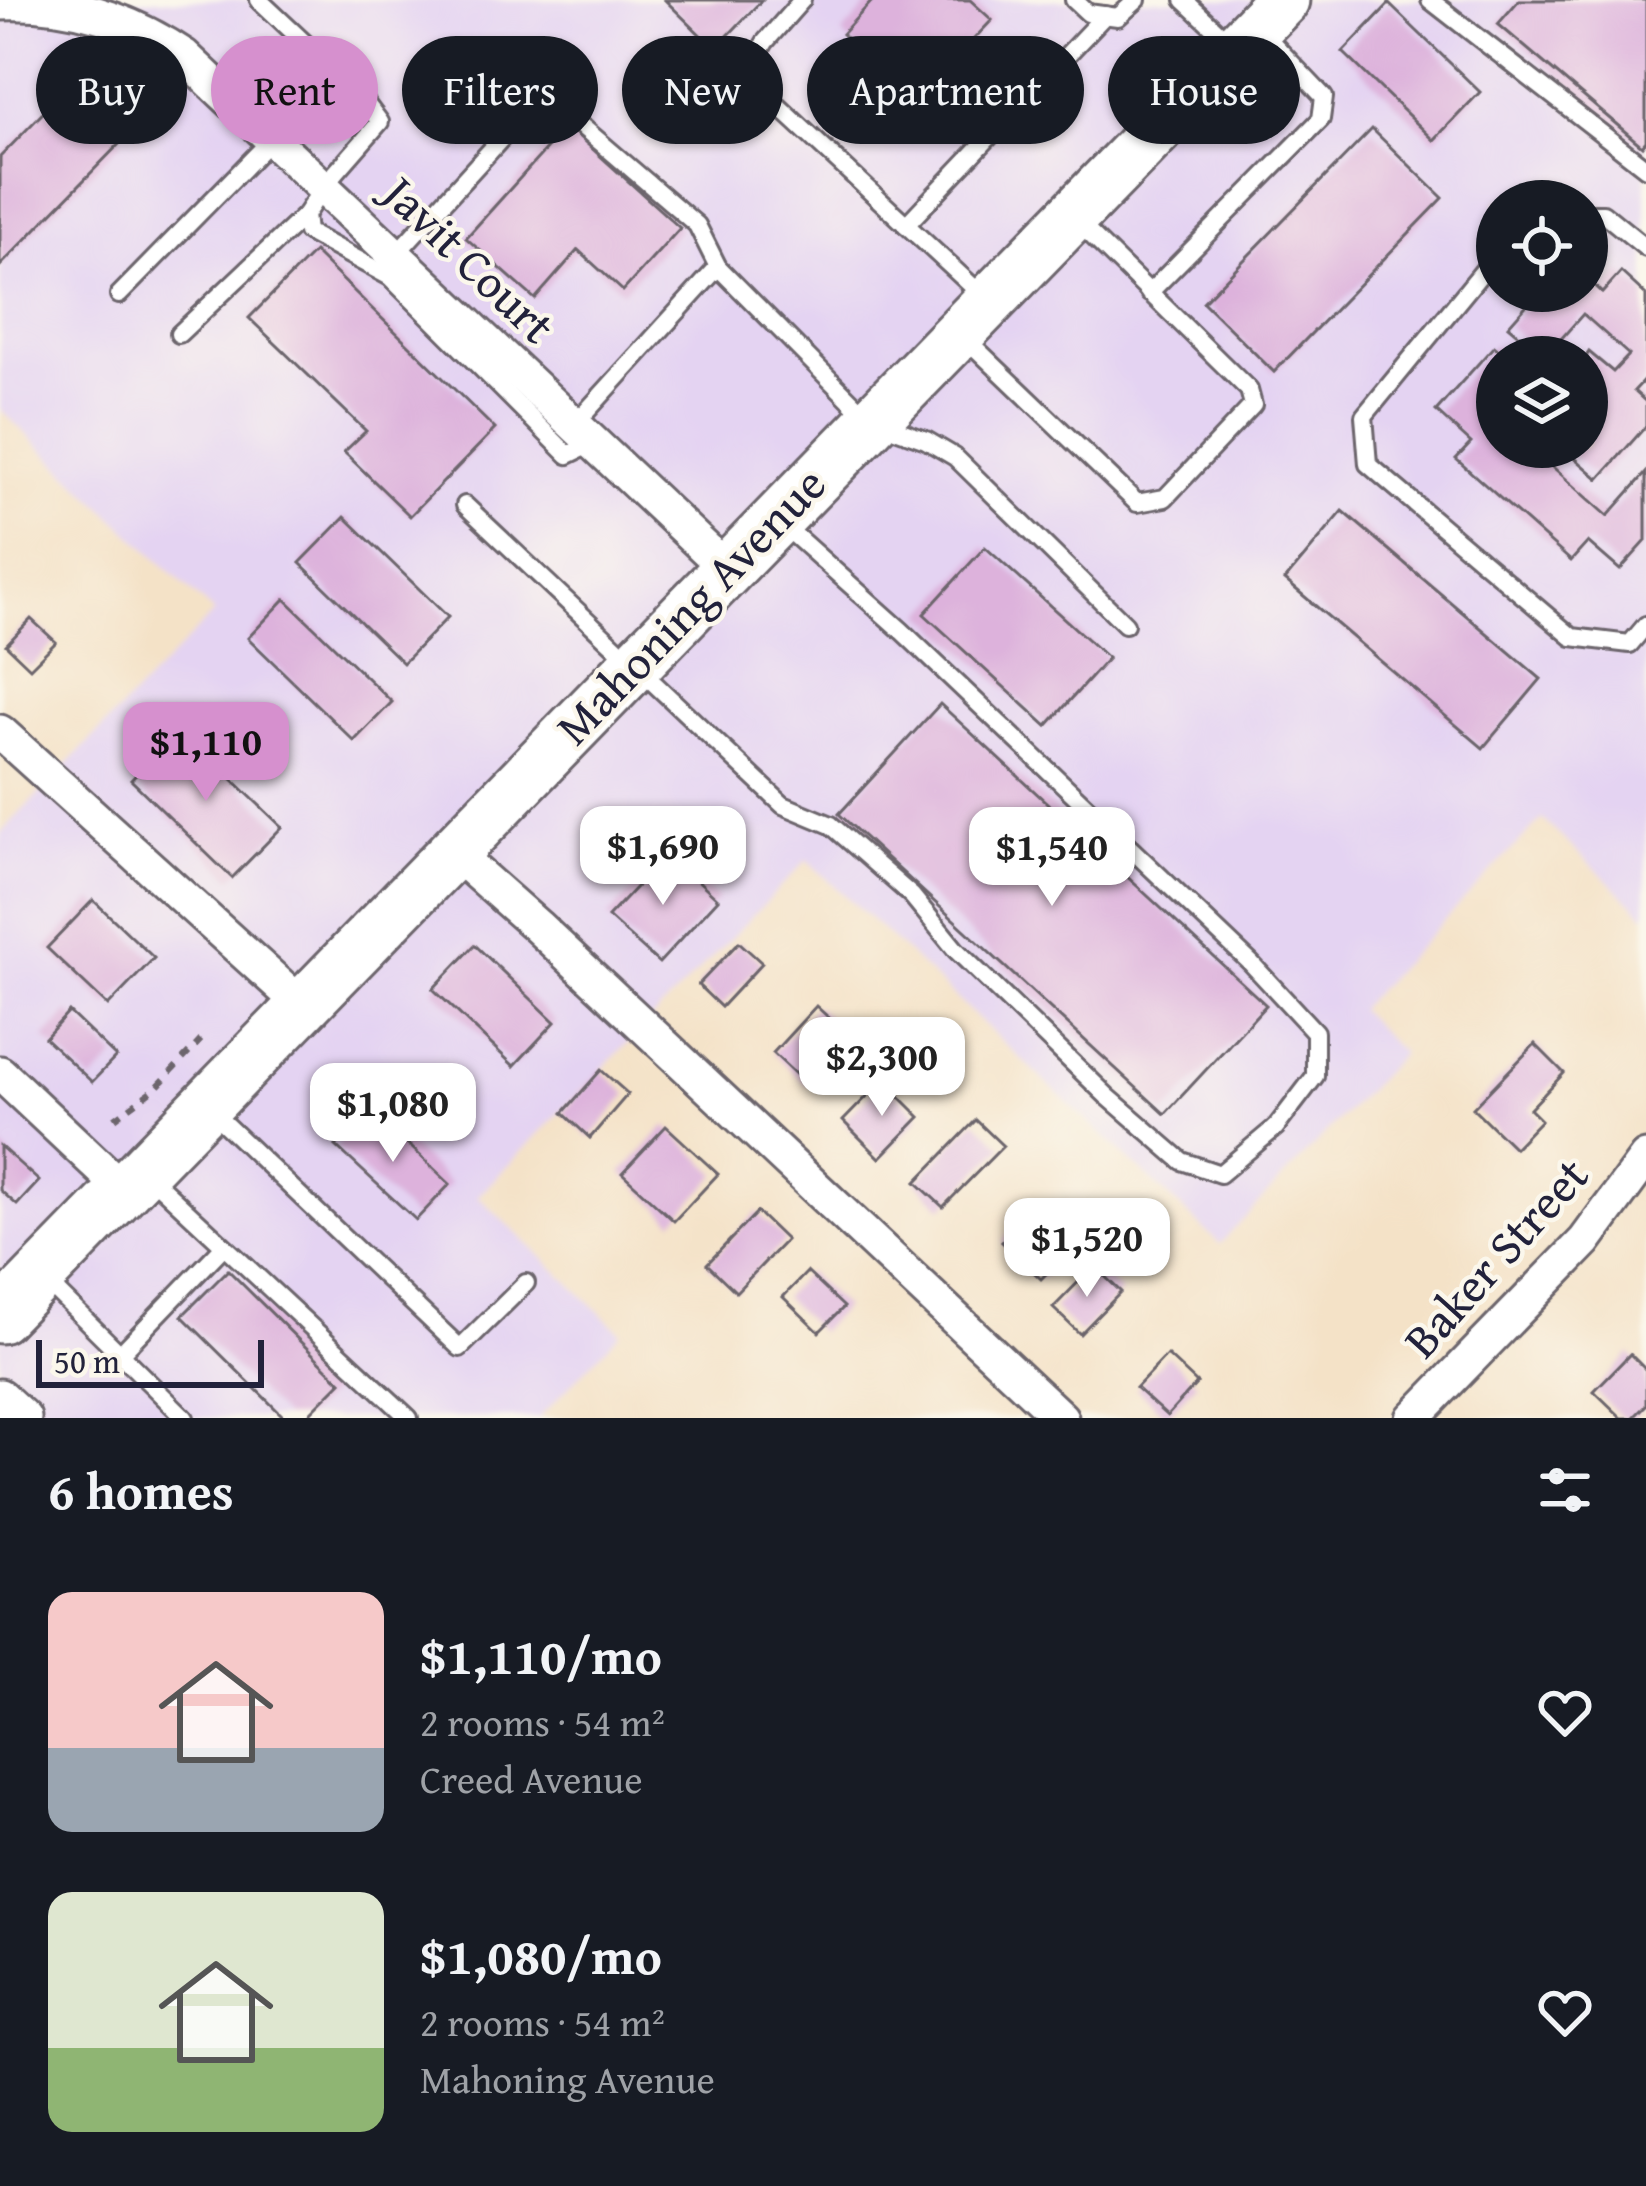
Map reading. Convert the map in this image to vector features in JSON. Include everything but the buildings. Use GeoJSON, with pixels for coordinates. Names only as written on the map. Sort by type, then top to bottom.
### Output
{"type":"FeatureCollection","features":[{"type":"Feature","properties":{"kind":"main road","name":"Mahoning Avenue"},"geometry":{"type":"LineString","coordinates":[[0,1317],[1258,25]]}},
{"type":"Feature","properties":{"kind":"street","name":"Javit Court"},"geometry":{"type":"LineString","coordinates":[[0,3],[56,4],[138,28],[184,56],[211,81]]}},
{"type":"Feature","properties":{"kind":"street","name":"Javit Court"},"geometry":{"type":"LineString","coordinates":[[280,144],[324,186],[375,249],[584,433],[726,568]]}},
{"type":"Feature","properties":{"kind":"street"},"geometry":{"type":"LineString","coordinates":[[0,732],[302,1005]]}},
{"type":"Feature","properties":{"kind":"street"},"geometry":{"type":"LineString","coordinates":[[452,851],[1061,1418]]}},
{"type":"Feature","properties":{"kind":"street"},"geometry":{"type":"LineString","coordinates":[[0,1073],[132,1179]]}},
{"type":"Feature","properties":{"kind":"street","name":"Baker Street"},"geometry":{"type":"LineString","coordinates":[[1414,1418],[1585,1241],[1646,1158]]}},
{"type":"Feature","properties":{"kind":"street"},"geometry":{"type":"LineString","coordinates":[[0,1396],[24,1418]]}},
{"type":"Feature","properties":{"kind":"lane"},"geometry":{"type":"LineString","coordinates":[[178,334],[305,215],[380,122],[359,94],[260,0]]}},
{"type":"Feature","properties":{"kind":"lane"},"geometry":{"type":"LineString","coordinates":[[802,0],[765,42],[746,76],[906,225],[972,315],[1138,503],[1166,498],[1252,405],[1249,390],[1070,215]]}},
{"type":"Feature","properties":{"kind":"lane"},"geometry":{"type":"LineString","coordinates":[[1073,0],[1088,13],[1118,17],[1137,0]]}},
{"type":"Feature","properties":{"kind":"lane"},"geometry":{"type":"LineString","coordinates":[[1149,293],[1321,119],[1324,97],[1258,25],[1184,0]]}},
{"type":"Feature","properties":{"kind":"lane"},"geometry":{"type":"LineString","coordinates":[[1430,0],[1456,7],[1476,35],[1646,168]]}},
{"type":"Feature","properties":{"kind":"lane"},"geometry":{"type":"LineString","coordinates":[[906,225],[1105,15]]}},
{"type":"Feature","properties":{"kind":"lane"},"geometry":{"type":"LineString","coordinates":[[375,249],[543,93],[697,225],[718,267],[870,420],[926,440],[955,457],[1125,623]]}},
{"type":"Feature","properties":{"kind":"lane"},"geometry":{"type":"LineString","coordinates":[[119,296],[268,144]]}},
{"type":"Feature","properties":{"kind":"lane"},"geometry":{"type":"LineString","coordinates":[[305,215],[307,232],[375,249],[390,277],[568,455],[718,267]]}},
{"type":"Feature","properties":{"kind":"lane"},"geometry":{"type":"LineString","coordinates":[[1608,217],[1646,248]]}},
{"type":"Feature","properties":{"kind":"lane"},"geometry":{"type":"LineString","coordinates":[[1476,280],[1364,416],[1368,464],[1572,637],[1630,644],[1646,625]]}},
{"type":"Feature","properties":{"kind":"lane"},"geometry":{"type":"LineString","coordinates":[[465,505],[783,805],[831,825],[912,896],[956,950],[1107,1096],[1182,1160],[1220,1174],[1276,1126],[1315,1076],[1315,1032],[1251,963],[902,631],[775,518]]}},
{"type":"Feature","properties":{"kind":"lane"},"geometry":{"type":"LineString","coordinates":[[205,1105],[460,1348],[526,1283]]}},
{"type":"Feature","properties":{"kind":"lane"},"geometry":{"type":"LineString","coordinates":[[132,1179],[223,1247],[409,1418]]}},
{"type":"Feature","properties":{"kind":"lane"},"geometry":{"type":"LineString","coordinates":[[120,1354],[223,1247]]}},
{"type":"Feature","properties":{"kind":"lane"},"geometry":{"type":"LineString","coordinates":[[40,1276],[185,1418]]}},
{"type":"Feature","properties":{"kind":"path"},"geometry":{"type":"LineString","coordinates":[[115,1118],[156,1088],[201,1040]]}},
{"type":"Feature","properties":{"kind":"shaded area"},"geometry":{"type":"Polygon","coordinates":[[[0,0],[1646,0],[1646,916],[1542,819],[1358,1009],[1402,1053],[1220,1244],[807,860],[478,1196],[621,1332],[539,1418],[0,1418],[0,834],[214,613],[0,409],[0,0]]]}}]}
